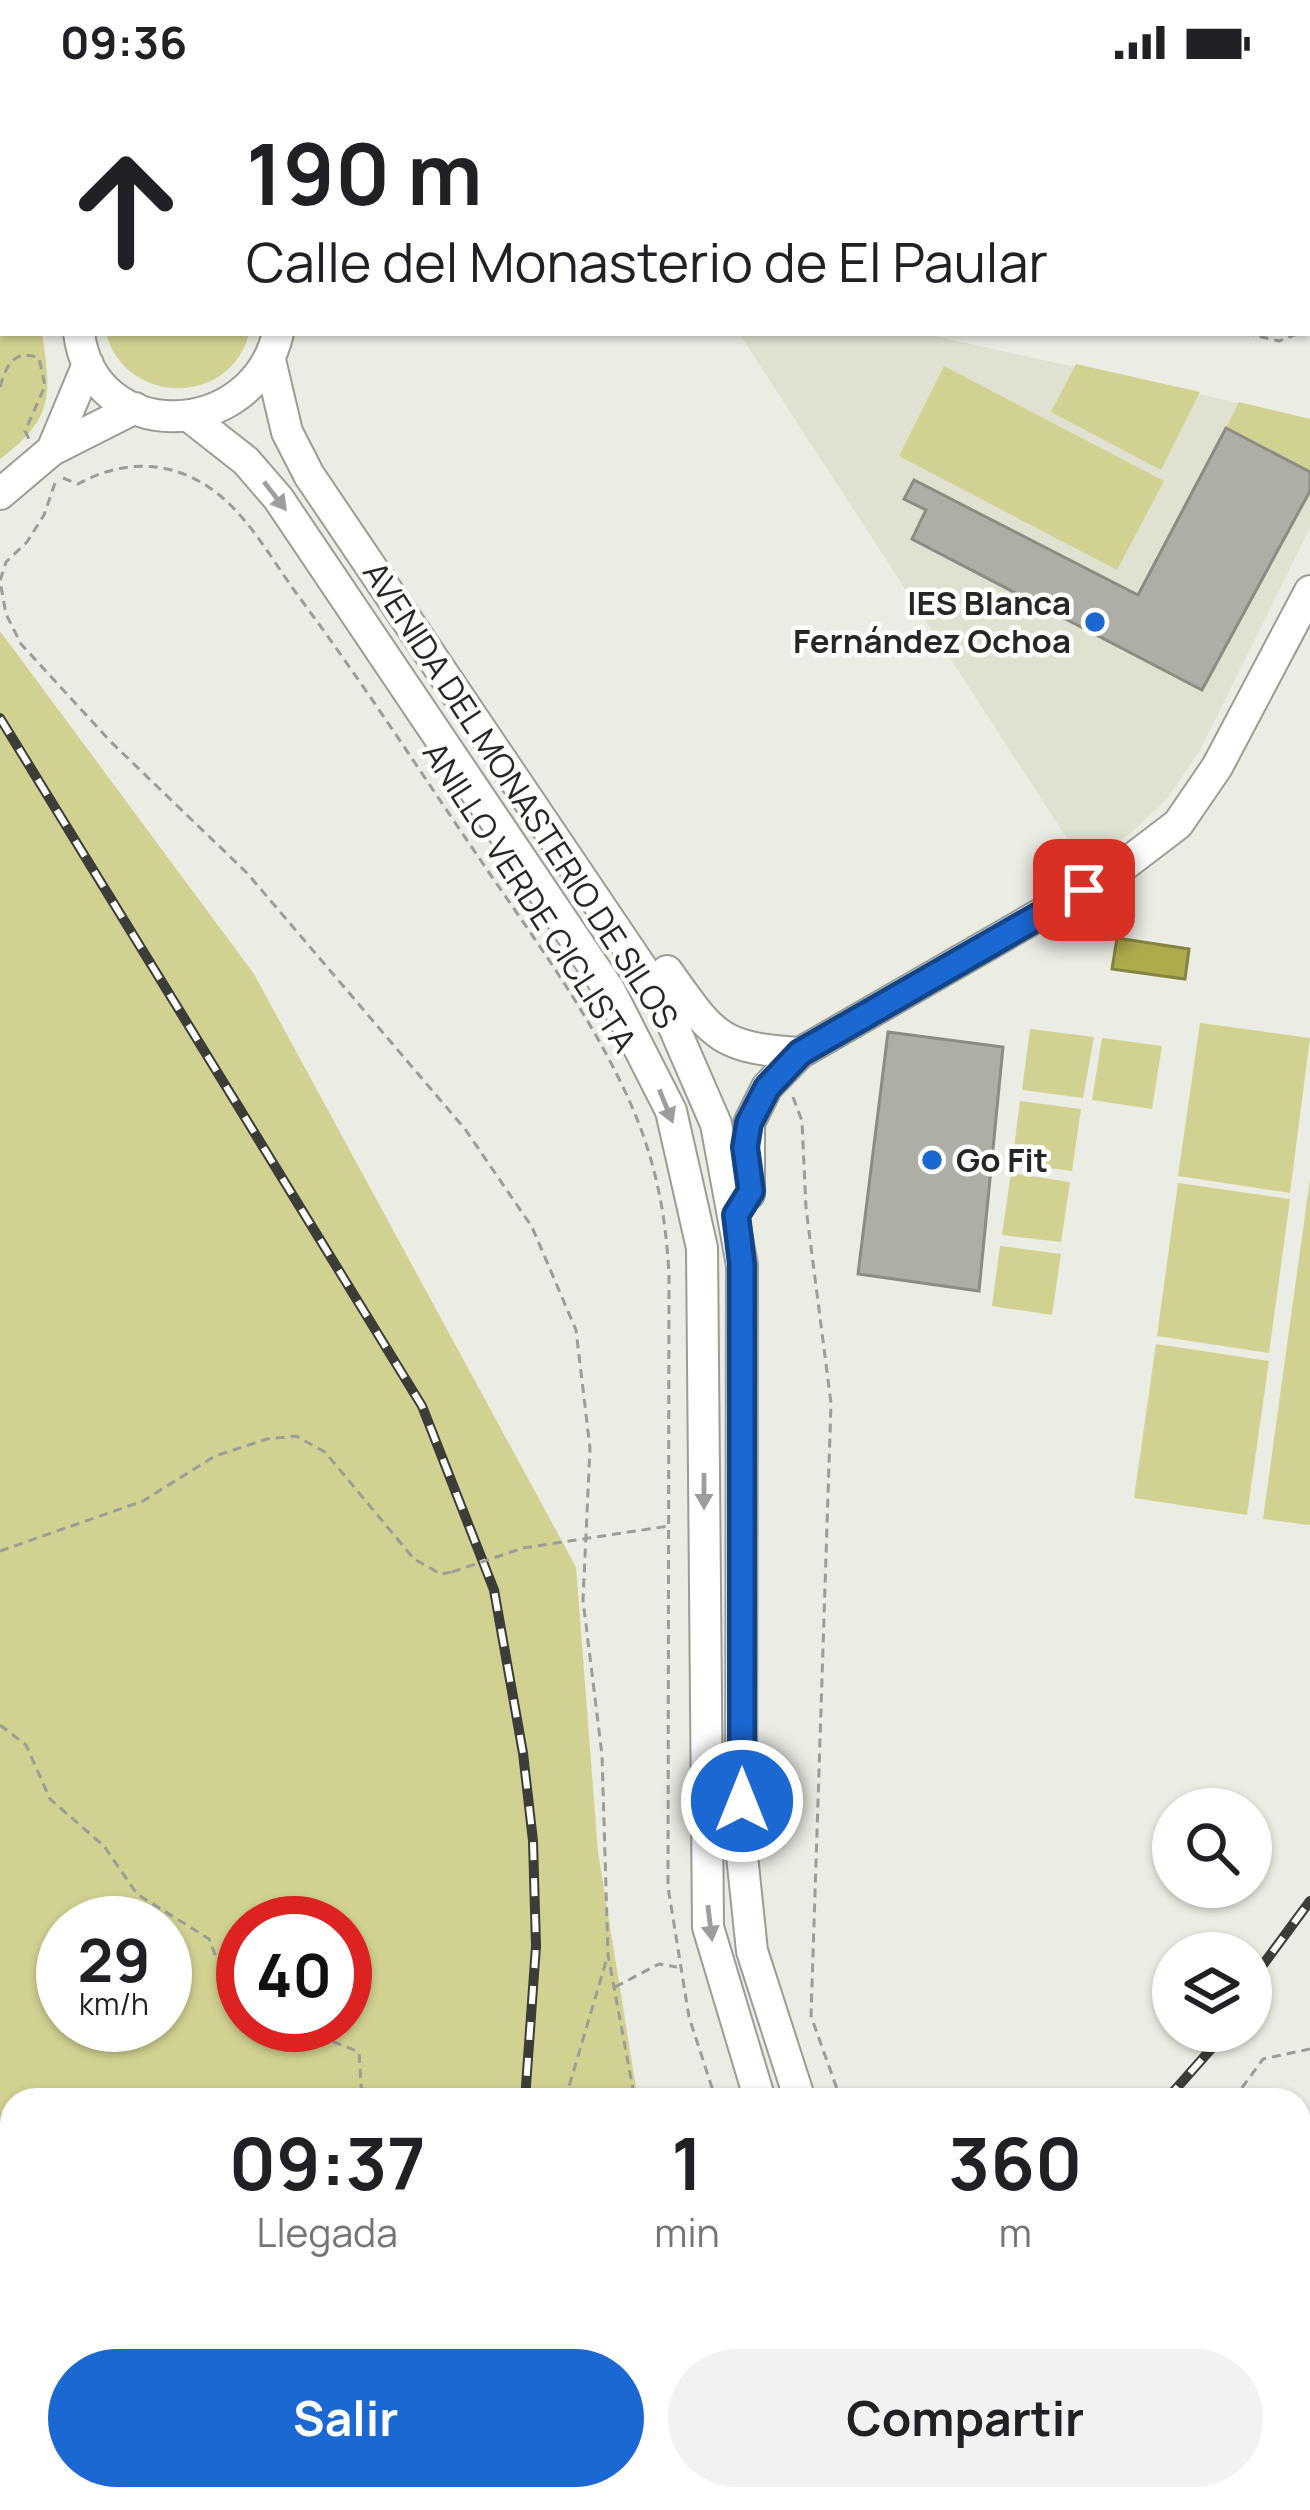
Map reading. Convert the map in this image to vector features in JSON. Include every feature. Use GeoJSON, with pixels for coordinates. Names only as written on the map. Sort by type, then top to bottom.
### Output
{"type":"FeatureCollection","features":[{"type":"Feature","properties":{"kind":"street"},"geometry":{"type":"LineString","coordinates":[[80,336],[88,364],[108,390],[135,408],[190,417],[223,408],[250,388],[274,346]]}},
{"type":"Feature","properties":{"kind":"street","name":"AVENIDA DEL MONASTERIO DE SILOS"},"geometry":{"type":"LineString","coordinates":[[274,346],[286,432],[309,475],[604,913],[681,1037],[716,1124],[742,1264],[741,1846],[752,1951],[796,2088]]}},
{"type":"Feature","properties":{"kind":"street"},"geometry":{"type":"LineString","coordinates":[[50,458],[88,364]]}},
{"type":"Feature","properties":{"kind":"street"},"geometry":{"type":"LineString","coordinates":[[0,494],[135,408]]}},
{"type":"Feature","properties":{"kind":"street","name":"AVENIDA DEL MONASTERIO DE SILOS"},"geometry":{"type":"LineString","coordinates":[[190,417],[246,461],[278,498],[610,991],[671,1111],[703,1249],[708,1928],[756,2088]]}},
{"type":"Feature","properties":{"kind":"street"},"geometry":{"type":"LineString","coordinates":[[736,1215],[751,1191],[745,1147],[753,1112],[767,1088],[1119,869],[1178,824],[1217,767],[1310,591]]}},
{"type":"Feature","properties":{"kind":"street"},"geometry":{"type":"LineString","coordinates":[[604,913],[637,931],[701,1023],[736,1044],[794,1067]]}},
{"type":"Feature","properties":{"kind":"path"},"geometry":{"type":"LineString","coordinates":[[1258,336],[1279,341],[1292,336]]}},
{"type":"Feature","properties":{"kind":"path"},"geometry":{"type":"LineString","coordinates":[[0,388],[11,361],[21,355],[39,358],[45,386],[25,431],[50,458],[55,491],[27,542],[6,562],[0,581],[6,614],[21,644],[98,728],[248,873],[465,1129],[532,1227],[576,1330],[590,1448],[583,1600],[602,1755],[608,1955],[633,2088]]}},
{"type":"Feature","properties":{"kind":"path","name":"ANILLO VERDE CICLISTA"},"geometry":{"type":"LineString","coordinates":[[50,458],[70,484],[127,464],[171,471],[200,482],[235,508],[392,728],[604,1051],[643,1132],[664,1205],[671,1525],[665,1774],[668,1888],[679,1968],[699,2060],[711,2088]]}},
{"type":"Feature","properties":{"kind":"path"},"geometry":{"type":"LineString","coordinates":[[794,1067],[831,1403],[811,2016],[837,2088]]}},
{"type":"Feature","properties":{"kind":"path"},"geometry":{"type":"LineString","coordinates":[[0,1551],[143,1501],[215,1456],[267,1438],[296,1436],[325,1452],[414,1559],[441,1574],[523,1548],[671,1525]]}},
{"type":"Feature","properties":{"kind":"path"},"geometry":{"type":"LineString","coordinates":[[0,1725],[26,1745],[50,1799],[104,1846],[137,1894],[209,1939],[216,1957]]}},
{"type":"Feature","properties":{"kind":"path"},"geometry":{"type":"LineString","coordinates":[[569,2088],[608,1955]]}},
{"type":"Feature","properties":{"kind":"path"},"geometry":{"type":"LineString","coordinates":[[614,1988],[630,1975],[659,1964],[679,1968]]}},
{"type":"Feature","properties":{"kind":"path"},"geometry":{"type":"LineString","coordinates":[[1242,2088],[1263,2059],[1310,2049]]}},
{"type":"Feature","properties":{"kind":"path"},"geometry":{"type":"LineString","coordinates":[[359,2052],[361,2088]]}},
{"type":"Feature","properties":{"kind":"shaded area","name":"IES Blanca Fernández Ochoa"},"geometry":{"type":"Polygon","coordinates":[[[741,336],[935,336],[1310,419],[1310,528],[1199,752],[1166,800],[1129,834],[1083,863],[741,336]]]}},
{"type":"Feature","properties":{"kind":"shaded area"},"geometry":{"type":"Polygon","coordinates":[[[1117,938],[1189,949],[1185,979],[1112,969],[1117,938]]]}},
{"type":"Feature","properties":{"kind":"green space"},"geometry":{"type":"Polygon","coordinates":[[[0,336],[42,336],[45,404],[31,431],[0,459],[0,336]]]}},
{"type":"Feature","properties":{"kind":"green space"},"geometry":{"type":"Polygon","coordinates":[[[107,336],[248,336],[238,357],[222,374],[201,385],[155,385],[134,374],[117,357],[107,336]]]}},
{"type":"Feature","properties":{"kind":"green space"},"geometry":{"type":"Polygon","coordinates":[[[1076,364],[1200,392],[1161,470],[1051,412],[1076,364]]]}},
{"type":"Feature","properties":{"kind":"green space"},"geometry":{"type":"Polygon","coordinates":[[[944,366],[1164,481],[1117,570],[899,456],[944,366]]]}},
{"type":"Feature","properties":{"kind":"green space"},"geometry":{"type":"Polygon","coordinates":[[[1239,402],[1310,419],[1310,472],[1226,428],[1239,402]]]}},
{"type":"Feature","properties":{"kind":"green space"},"geometry":{"type":"Polygon","coordinates":[[[0,631],[254,974],[576,1567],[598,1852],[636,2088],[0,2088],[0,631]]]}},
{"type":"Feature","properties":{"kind":"green space"},"geometry":{"type":"Polygon","coordinates":[[[1200,1023],[1310,1038],[1290,1193],[1178,1176],[1200,1023]]]}},
{"type":"Feature","properties":{"kind":"green space"},"geometry":{"type":"Polygon","coordinates":[[[1030,1029],[1094,1037],[1083,1098],[1022,1090],[1030,1029]]]}},
{"type":"Feature","properties":{"kind":"green space"},"geometry":{"type":"Polygon","coordinates":[[[1102,1038],[1162,1046],[1152,1109],[1092,1100],[1102,1038]]]}},
{"type":"Feature","properties":{"kind":"green space"},"geometry":{"type":"Polygon","coordinates":[[[1020,1101],[1081,1109],[1072,1171],[1012,1163],[1020,1101]]]}},
{"type":"Feature","properties":{"kind":"green space"},"geometry":{"type":"Polygon","coordinates":[[[1011,1173],[1070,1182],[1061,1242],[1002,1235],[1011,1173]]]}},
{"type":"Feature","properties":{"kind":"green space"},"geometry":{"type":"Polygon","coordinates":[[[1310,1179],[1310,1525],[1263,1519],[1310,1179]]]}},
{"type":"Feature","properties":{"kind":"green space"},"geometry":{"type":"Polygon","coordinates":[[[1178,1183],[1290,1199],[1269,1353],[1157,1336],[1178,1183]]]}},
{"type":"Feature","properties":{"kind":"green space"},"geometry":{"type":"Polygon","coordinates":[[[1000,1246],[1061,1254],[1052,1315],[992,1306],[1000,1246]]]}},
{"type":"Feature","properties":{"kind":"green space"},"geometry":{"type":"Polygon","coordinates":[[[1156,1344],[1269,1361],[1247,1515],[1134,1498],[1156,1344]]]}},
{"type":"Feature","properties":{"kind":"building"},"geometry":{"type":"Polygon","coordinates":[[[1226,428],[1310,472],[1310,491],[1202,690],[912,539],[926,510],[904,499],[914,480],[1138,595],[1226,428]]]}},
{"type":"Feature","properties":{"kind":"building","name":"Go Fit"},"geometry":{"type":"Polygon","coordinates":[[[888,1032],[1003,1047],[979,1291],[858,1274],[888,1032]]]}},
{"type":"Feature","properties":{"kind":"railway"},"geometry":{"type":"LineString","coordinates":[[0,718],[422,1406],[494,1590],[523,1753],[533,1841],[536,1946],[526,2088]]}},
{"type":"Feature","properties":{"kind":"railway"},"geometry":{"type":"LineString","coordinates":[[1272,1953],[1310,1901]]}},
{"type":"Feature","properties":{"kind":"railway"},"geometry":{"type":"LineString","coordinates":[[1177,2088],[1208,2052]]}},
{"type":"Feature","properties":{"kind":"place","name":"IES Blanca Fernández Ochoa"},"geometry":{"type":"Point","coordinates":[1095,622]}},
{"type":"Feature","properties":{"kind":"place","name":"Go Fit"},"geometry":{"type":"Point","coordinates":[932,1160]}},
{"type":"Feature","properties":{"kind":"route"},"geometry":{"type":"LineString","coordinates":[[742,1801],[742,1264],[736,1215],[751,1191],[745,1147],[749,1123],[767,1088],[800,1053],[1084,890]]}}]}
